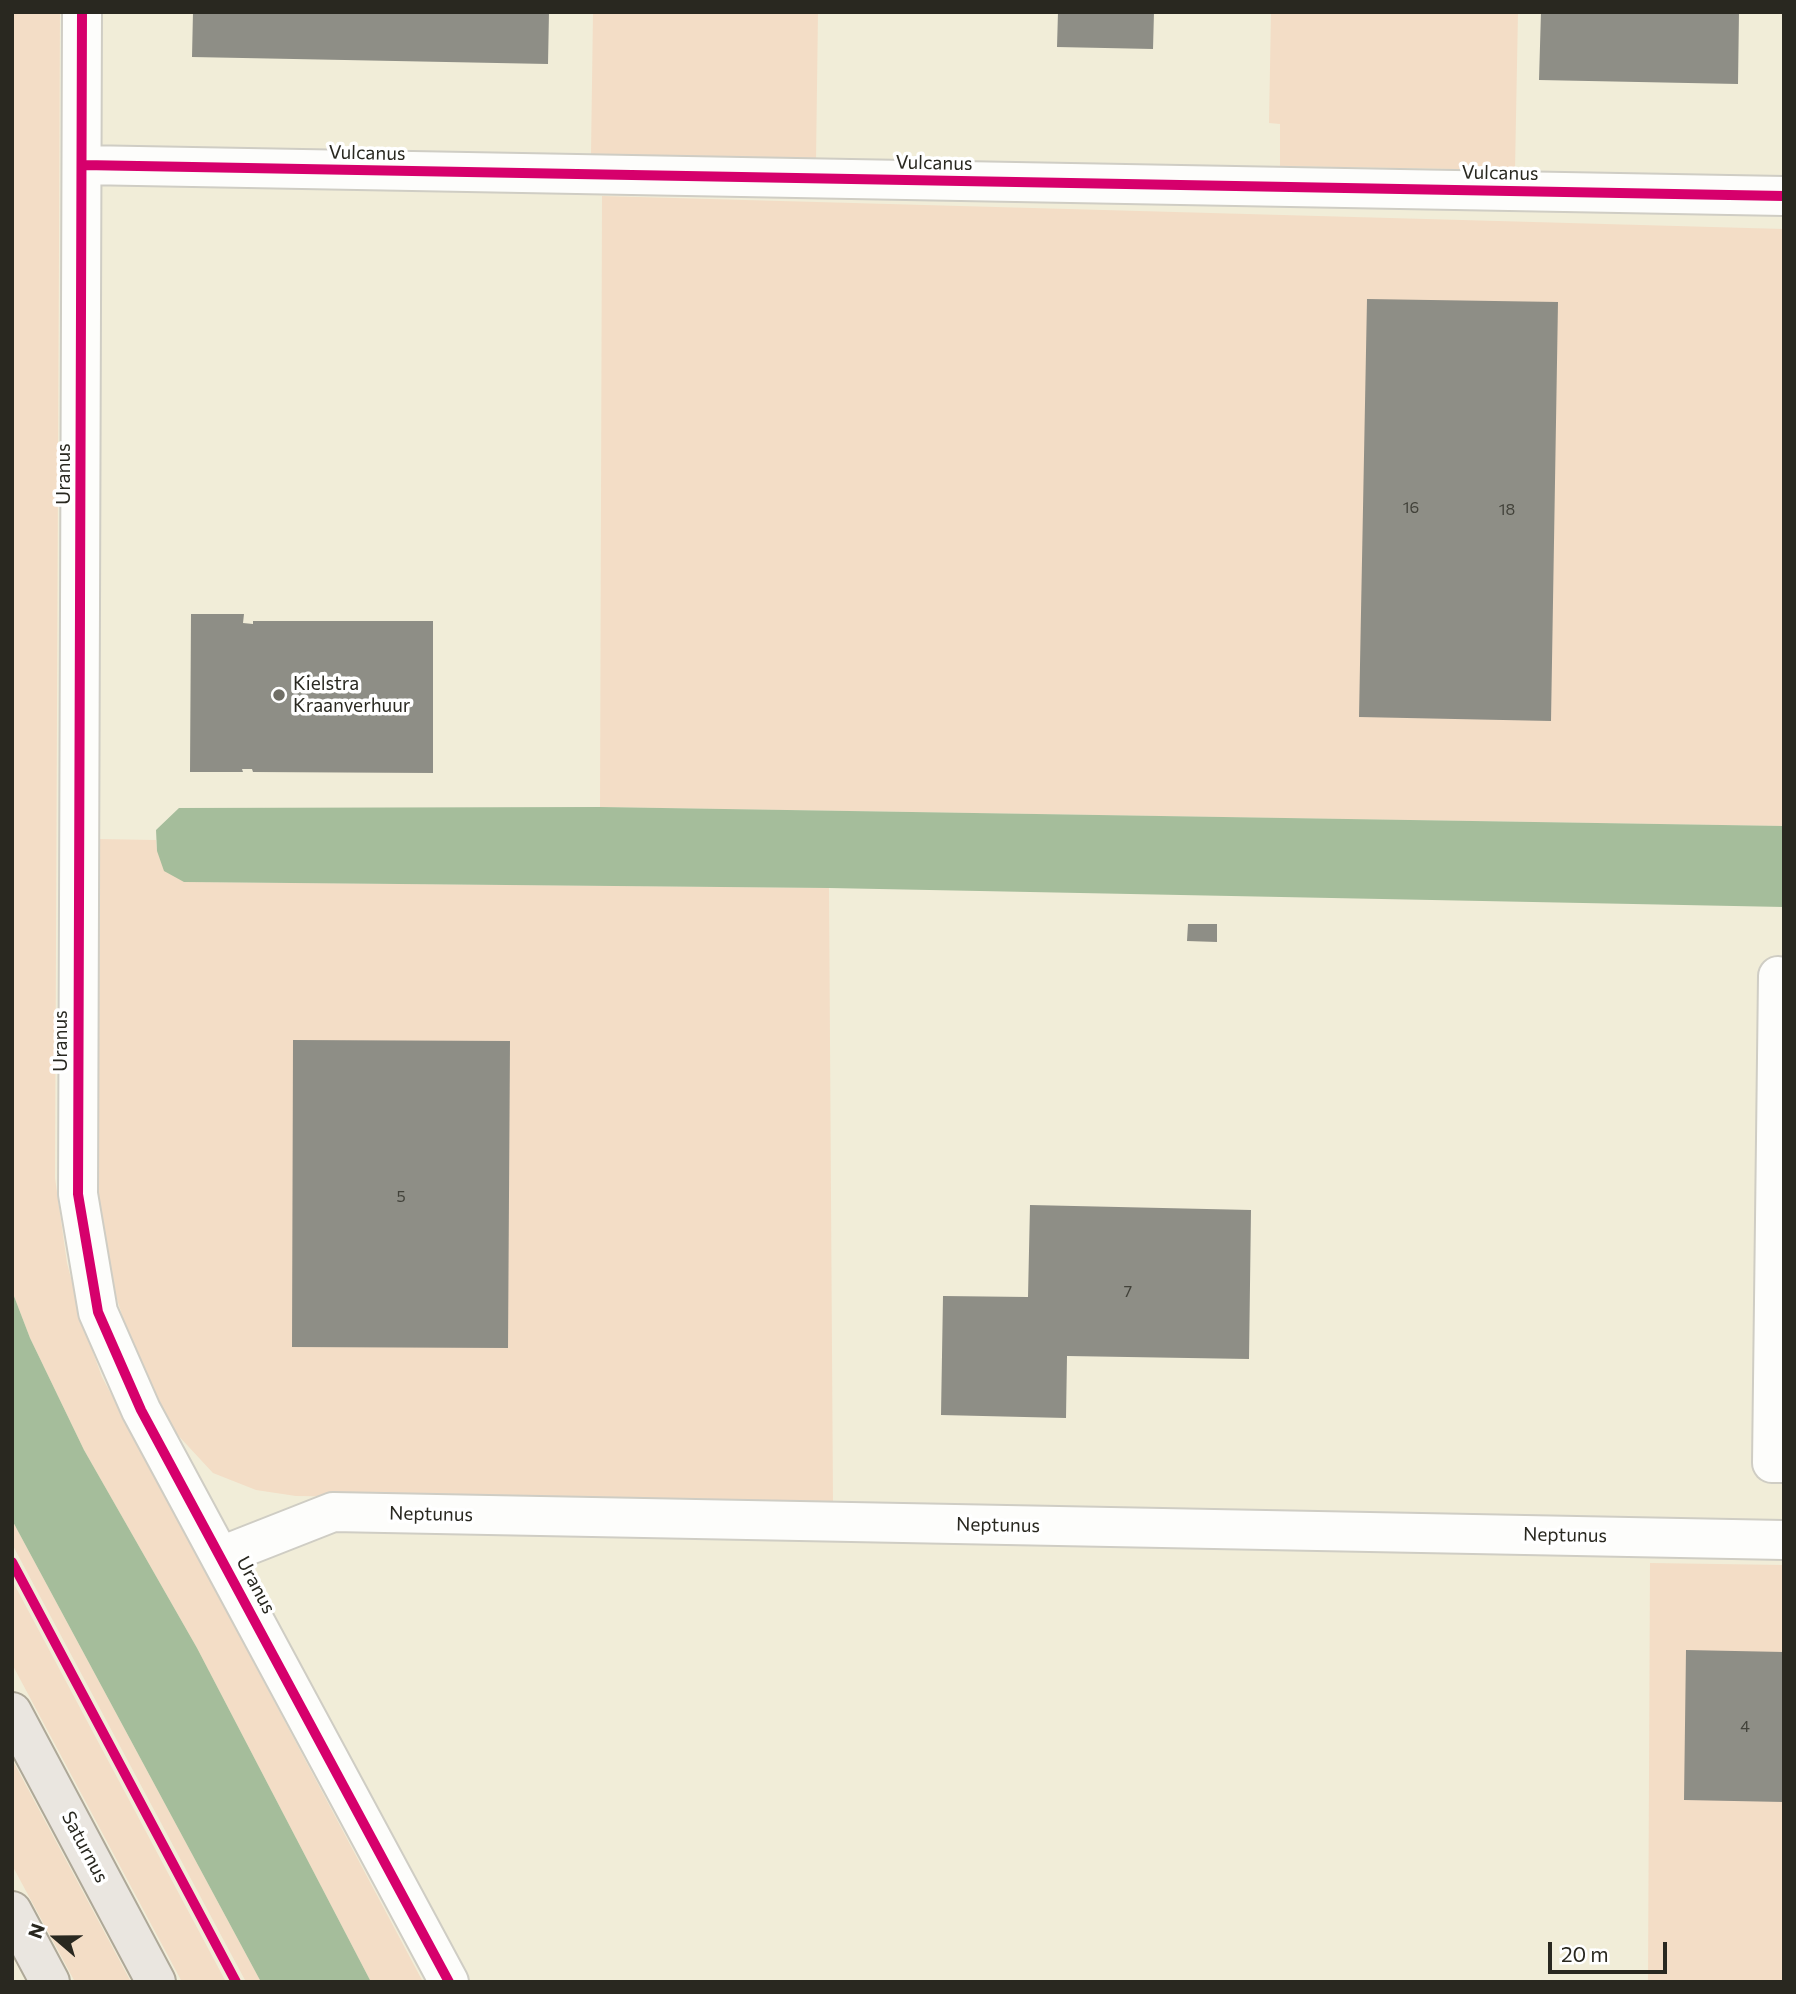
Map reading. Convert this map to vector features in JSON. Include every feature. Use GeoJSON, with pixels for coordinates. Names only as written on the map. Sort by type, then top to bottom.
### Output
{"type":"FeatureCollection","features":[{"type":"Feature","properties":{"kind":"main road","name":"Saturnus"},"geometry":{"type":"LineString","coordinates":[[12,1712],[156,1982]]}},
{"type":"Feature","properties":{"kind":"main road"},"geometry":{"type":"LineString","coordinates":[[12,1911],[50,1982]]}},
{"type":"Feature","properties":{"kind":"street","name":"Uranus"},"geometry":{"type":"LineString","coordinates":[[82,12],[78,1194],[98,1312],[141,1410],[449,1982]]}},
{"type":"Feature","properties":{"kind":"street","name":"Vulcanus"},"geometry":{"type":"LineString","coordinates":[[83,165],[1784,196]]}},
{"type":"Feature","properties":{"kind":"street"},"geometry":{"type":"LineString","coordinates":[[1778,976],[1772,1463],[1784,1463]]}},
{"type":"Feature","properties":{"kind":"street","name":"Neptunus"},"geometry":{"type":"LineString","coordinates":[[221,1556],[333,1512],[1784,1540]]}},
{"type":"Feature","properties":{"kind":"shaded area"},"geometry":{"type":"Polygon","coordinates":[[[12,12],[1784,12],[1784,1982],[12,1982],[12,12]]]}},
{"type":"Feature","properties":{"kind":"shaded area"},"geometry":{"type":"Polygon","coordinates":[[[12,12],[60,12],[55,1178],[67,1263],[84,1328],[102,1377],[423,1982],[371,1982],[197,1648],[84,1450],[30,1338],[12,1291],[12,12]]]}},
{"type":"Feature","properties":{"kind":"shaded area"},"geometry":{"type":"Polygon","coordinates":[[[593,12],[818,12],[816,161],[591,154],[593,12]]]}},
{"type":"Feature","properties":{"kind":"shaded area"},"geometry":{"type":"Polygon","coordinates":[[[1271,12],[1518,12],[1515,170],[1280,166],[1280,124],[1269,123],[1271,12]]]}},
{"type":"Feature","properties":{"kind":"shaded area"},"geometry":{"type":"Polygon","coordinates":[[[602,196],[1784,229],[1784,826],[600,807],[602,196]]]}},
{"type":"Feature","properties":{"kind":"shaded area"},"geometry":{"type":"Polygon","coordinates":[[[600,807],[1784,826],[1784,907],[829,888],[184,882],[164,871],[157,851],[156,830],[179,808],[600,807]]]}},
{"type":"Feature","properties":{"kind":"shaded area"},"geometry":{"type":"Polygon","coordinates":[[[98,839],[156,840],[157,851],[184,882],[829,888],[833,1504],[296,1496],[256,1490],[213,1473],[175,1432],[138,1366],[111,1280],[97,1183],[98,839]]]}},
{"type":"Feature","properties":{"kind":"shaded area"},"geometry":{"type":"Polygon","coordinates":[[[12,1291],[30,1338],[84,1450],[197,1648],[371,1982],[261,1982],[12,1520],[12,1291]]]}},
{"type":"Feature","properties":{"kind":"shaded area"},"geometry":{"type":"Polygon","coordinates":[[[12,1520],[261,1982],[246,1982],[12,1544],[12,1520]]]}},
{"type":"Feature","properties":{"kind":"shaded area"},"geometry":{"type":"Polygon","coordinates":[[[1650,1563],[1784,1565],[1784,1982],[1648,1982],[1650,1563]]]}},
{"type":"Feature","properties":{"kind":"shaded area"},"geometry":{"type":"Polygon","coordinates":[[[12,1580],[226,1982],[182,1982],[12,1664],[12,1580]]]}},
{"type":"Feature","properties":{"kind":"shaded area"},"geometry":{"type":"Polygon","coordinates":[[[12,1759],[131,1982],[75,1982],[12,1865],[12,1759]]]}},
{"type":"Feature","properties":{"kind":"building"},"geometry":{"type":"Polygon","coordinates":[[[193,12],[549,12],[548,64],[192,57],[193,12]]]}},
{"type":"Feature","properties":{"kind":"building"},"geometry":{"type":"Polygon","coordinates":[[[1058,12],[1154,12],[1153,49],[1057,47],[1058,12]]]}},
{"type":"Feature","properties":{"kind":"building"},"geometry":{"type":"Polygon","coordinates":[[[1541,12],[1739,12],[1738,84],[1539,80],[1541,12]]]}},
{"type":"Feature","properties":{"kind":"building"},"geometry":{"type":"Polygon","coordinates":[[[1367,299],[1558,302],[1551,721],[1359,717],[1367,299]]]}},
{"type":"Feature","properties":{"kind":"building"},"geometry":{"type":"Polygon","coordinates":[[[191,614],[244,614],[243,623],[253,624],[253,621],[433,621],[433,773],[253,772],[252,769],[242,769],[243,772],[190,772],[191,614]]]}},
{"type":"Feature","properties":{"kind":"building"},"geometry":{"type":"Polygon","coordinates":[[[1188,924],[1217,924],[1217,942],[1187,941],[1188,924]]]}},
{"type":"Feature","properties":{"kind":"building"},"geometry":{"type":"Polygon","coordinates":[[[293,1040],[510,1041],[508,1348],[292,1347],[293,1040]]]}},
{"type":"Feature","properties":{"kind":"building"},"geometry":{"type":"Polygon","coordinates":[[[1030,1205],[1251,1210],[1249,1359],[1067,1356],[1066,1418],[941,1415],[943,1296],[1028,1297],[1030,1205]]]}},
{"type":"Feature","properties":{"kind":"building"},"geometry":{"type":"Polygon","coordinates":[[[1686,1650],[1784,1652],[1784,1802],[1684,1800],[1686,1650]]]}},
{"type":"Feature","properties":{"kind":"cycle path"},"geometry":{"type":"LineString","coordinates":[[82,12],[78,1194],[98,1312],[141,1410],[449,1982]]}},
{"type":"Feature","properties":{"kind":"cycle path"},"geometry":{"type":"LineString","coordinates":[[83,165],[1784,196]]}},
{"type":"Feature","properties":{"kind":"cycle path"},"geometry":{"type":"LineString","coordinates":[[12,1562],[236,1982]]}},
{"type":"Feature","properties":{"kind":"place","name":"Kielstra Kraanverhuur"},"geometry":{"type":"Point","coordinates":[279,695]}}]}
